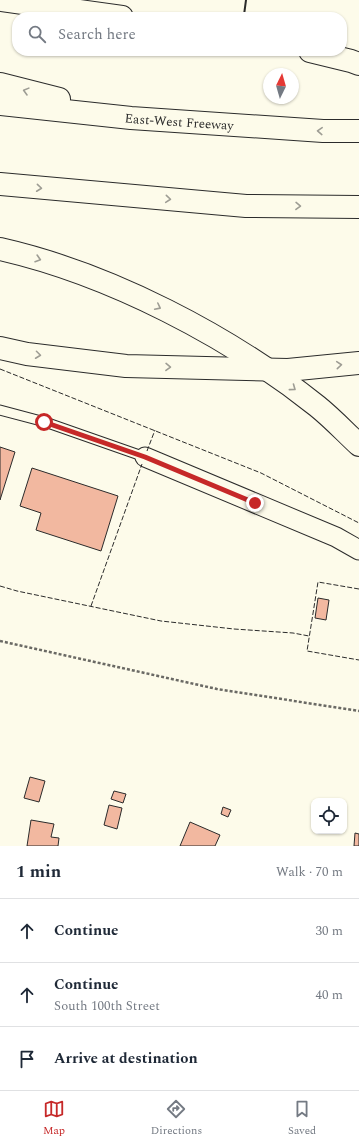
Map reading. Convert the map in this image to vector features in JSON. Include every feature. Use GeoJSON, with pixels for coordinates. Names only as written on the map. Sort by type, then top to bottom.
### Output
{"type":"FeatureCollection","features":[{"type":"Feature","properties":{"kind":"highway"},"geometry":{"type":"LineString","coordinates":[[2,0],[87,12]]}},
{"type":"Feature","properties":{"kind":"highway"},"geometry":{"type":"LineString","coordinates":[[330,56],[359,64]]}},
{"type":"Feature","properties":{"kind":"highway"},"geometry":{"type":"LineString","coordinates":[[0,84],[132,118]]}},
{"type":"Feature","properties":{"kind":"highway","name":"East-West Freeway"},"geometry":{"type":"LineString","coordinates":[[0,104],[132,118],[323,131],[359,131]]}},
{"type":"Feature","properties":{"kind":"highway"},"geometry":{"type":"LineString","coordinates":[[0,184],[246,206],[359,207]]}},
{"type":"Feature","properties":{"kind":"highway"},"geometry":{"type":"LineString","coordinates":[[0,249],[43,260],[97,279],[144,300],[183,320],[244,354],[283,381],[318,407],[359,445]]}},
{"type":"Feature","properties":{"kind":"highway"},"geometry":{"type":"LineString","coordinates":[[0,348],[27,354],[126,366],[288,370],[359,363]]}},
{"type":"Feature","properties":{"kind":"street"},"geometry":{"type":"LineString","coordinates":[[145,457],[336,537],[359,550]]}},
{"type":"Feature","properties":{"kind":"lane"},"geometry":{"type":"LineString","coordinates":[[0,410],[44,422],[145,457]]}},
{"type":"Feature","properties":{"kind":"path"},"geometry":{"type":"LineString","coordinates":[[0,641],[217,688],[359,711]]}},
{"type":"Feature","properties":{"kind":"building"},"geometry":{"type":"Polygon","coordinates":[[[0,447],[15,452],[0,500],[0,447]]]}},
{"type":"Feature","properties":{"kind":"building"},"geometry":{"type":"Polygon","coordinates":[[[32,468],[118,496],[101,551],[36,530],[41,513],[20,506],[32,468]]]}},
{"type":"Feature","properties":{"kind":"building"},"geometry":{"type":"Polygon","coordinates":[[[318,598],[329,600],[326,620],[315,618],[318,598]]]}},
{"type":"Feature","properties":{"kind":"building"},"geometry":{"type":"Polygon","coordinates":[[[30,777],[45,781],[39,802],[24,798],[30,777]]]}},
{"type":"Feature","properties":{"kind":"building"},"geometry":{"type":"Polygon","coordinates":[[[114,791],[126,794],[123,803],[111,799],[114,791]]]}},
{"type":"Feature","properties":{"kind":"building"},"geometry":{"type":"Polygon","coordinates":[[[109,805],[122,808],[117,829],[104,825],[109,805]]]}},
{"type":"Feature","properties":{"kind":"building"},"geometry":{"type":"Polygon","coordinates":[[[223,807],[231,810],[228,817],[221,814],[223,807]]]}},
{"type":"Feature","properties":{"kind":"building"},"geometry":{"type":"Polygon","coordinates":[[[31,820],[54,824],[51,837],[59,838],[58,846],[27,846],[31,820]]]}},
{"type":"Feature","properties":{"kind":"building"},"geometry":{"type":"Polygon","coordinates":[[[190,822],[220,835],[215,846],[180,846],[190,822]]]}},
{"type":"Feature","properties":{"kind":"building"},"geometry":{"type":"Polygon","coordinates":[[[355,833],[359,834],[359,846],[354,846],[355,833]]]}},
{"type":"Feature","properties":{"kind":"fence"},"geometry":{"type":"LineString","coordinates":[[0,369],[261,473],[359,523]]}},
{"type":"Feature","properties":{"kind":"fence"},"geometry":{"type":"LineString","coordinates":[[147,451],[155,430]]}},
{"type":"Feature","properties":{"kind":"fence"},"geometry":{"type":"LineString","coordinates":[[91,606],[142,464]]}},
{"type":"Feature","properties":{"kind":"fence"},"geometry":{"type":"LineString","coordinates":[[359,589],[318,582],[307,651],[359,660]]}},
{"type":"Feature","properties":{"kind":"fence"},"geometry":{"type":"LineString","coordinates":[[0,586],[17,591],[161,621],[234,629],[293,633],[309,636]]}},
{"type":"Feature","properties":{"kind":"wall"},"geometry":{"type":"LineString","coordinates":[[244,12],[246,0]]}},
{"type":"Feature","properties":{"kind":"route"},"geometry":{"type":"LineString","coordinates":[[44,422],[145,457],[255,503]]}}]}
